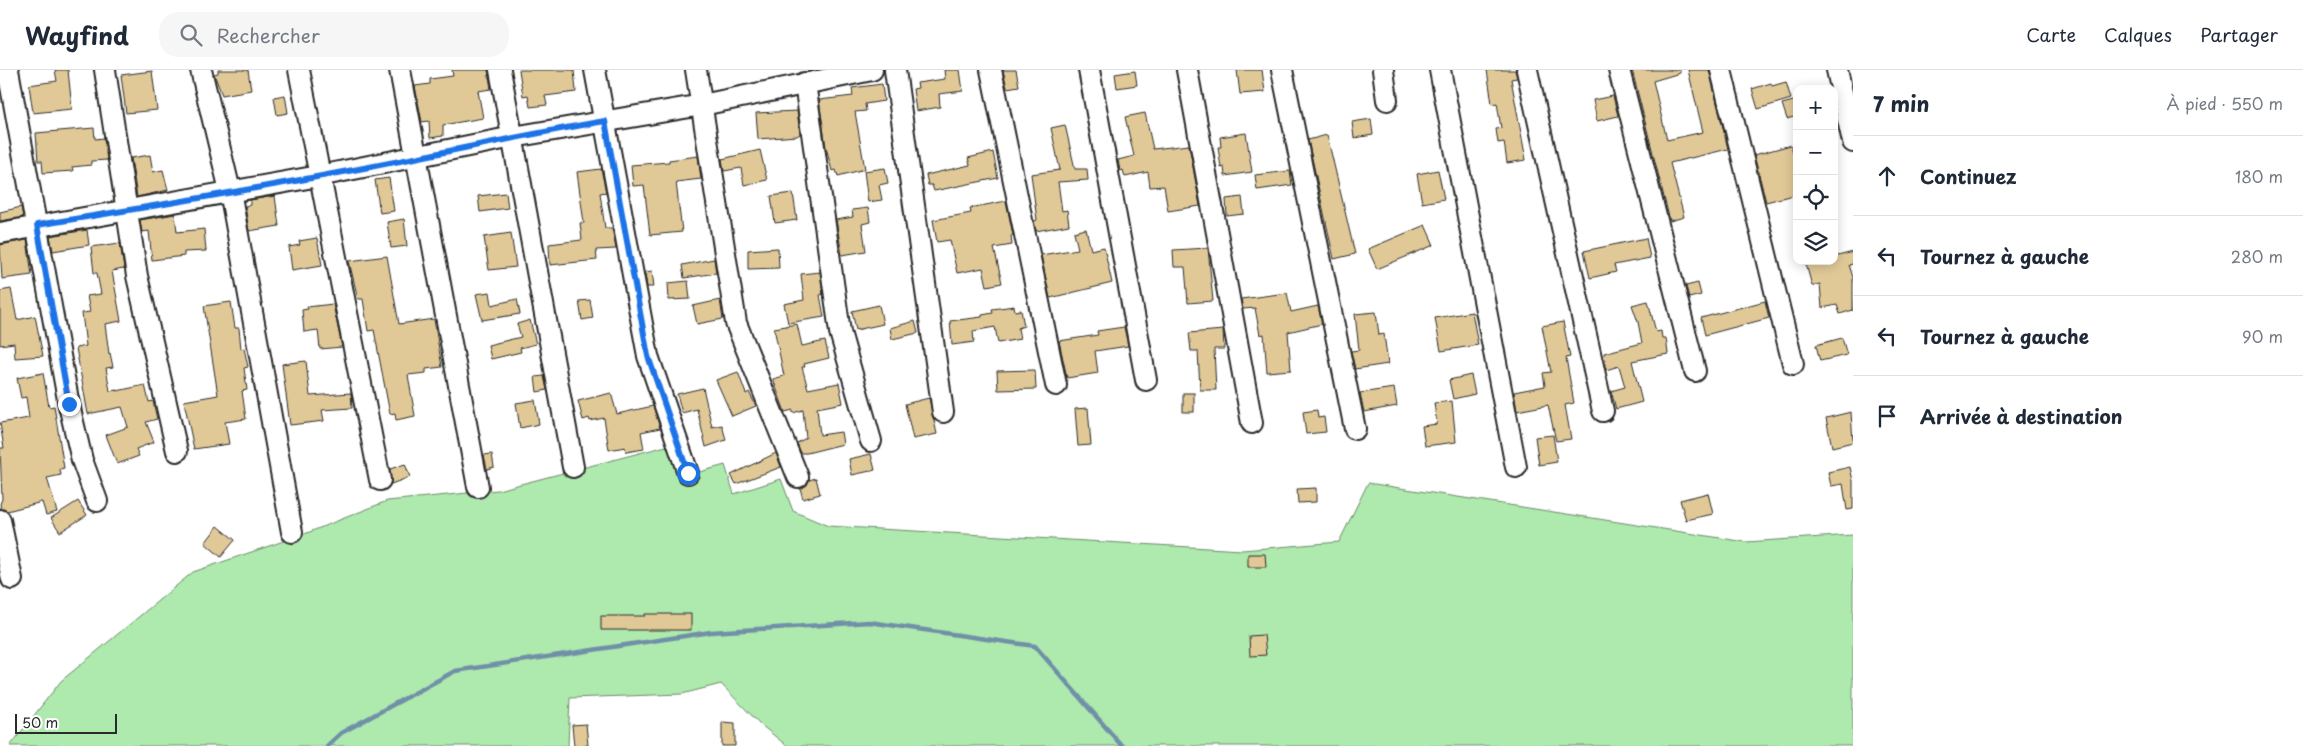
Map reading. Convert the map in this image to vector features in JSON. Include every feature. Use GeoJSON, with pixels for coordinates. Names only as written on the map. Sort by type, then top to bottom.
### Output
{"type":"FeatureCollection","features":[{"type":"Feature","properties":{"kind":"street"},"geometry":{"type":"LineString","coordinates":[[8,70],[69,404],[82,460],[97,501]]}},
{"type":"Feature","properties":{"kind":"street"},"geometry":{"type":"LineString","coordinates":[[105,70],[128,211],[136,276],[177,451]]}},
{"type":"Feature","properties":{"kind":"street"},"geometry":{"type":"LineString","coordinates":[[200,70],[230,191],[292,532]]}},
{"type":"Feature","properties":{"kind":"street"},"geometry":{"type":"LineString","coordinates":[[299,70],[380,480]]}},
{"type":"Feature","properties":{"kind":"street"},"geometry":{"type":"LineString","coordinates":[[400,70],[478,488]]}},
{"type":"Feature","properties":{"kind":"street"},"geometry":{"type":"LineString","coordinates":[[500,70],[574,467]]}},
{"type":"Feature","properties":{"kind":"street"},"geometry":{"type":"LineString","coordinates":[[595,70],[648,356],[688,473]]}},
{"type":"Feature","properties":{"kind":"street"},"geometry":{"type":"LineString","coordinates":[[696,70],[736,323],[798,477]]}},
{"type":"Feature","properties":{"kind":"street"},"geometry":{"type":"LineString","coordinates":[[0,233],[319,176],[513,137],[702,105],[797,80],[872,70]]}},
{"type":"Feature","properties":{"kind":"street"},"geometry":{"type":"LineString","coordinates":[[895,70],[943,412]]}},
{"type":"Feature","properties":{"kind":"street"},"geometry":{"type":"LineString","coordinates":[[991,70],[1056,386]]}},
{"type":"Feature","properties":{"kind":"street"},"geometry":{"type":"LineString","coordinates":[[1089,70],[1146,380]]}},
{"type":"Feature","properties":{"kind":"street"},"geometry":{"type":"LineString","coordinates":[[1187,70],[1252,422]]}},
{"type":"Feature","properties":{"kind":"street"},"geometry":{"type":"LineString","coordinates":[[1282,70],[1354,429]]}},
{"type":"Feature","properties":{"kind":"street"},"geometry":{"type":"LineString","coordinates":[[1383,70],[1387,100]]}},
{"type":"Feature","properties":{"kind":"street"},"geometry":{"type":"LineString","coordinates":[[1440,70],[1516,467]]}},
{"type":"Feature","properties":{"kind":"street"},"geometry":{"type":"LineString","coordinates":[[1527,70],[1603,411]]}},
{"type":"Feature","properties":{"kind":"street"},"geometry":{"type":"LineString","coordinates":[[1619,70],[1695,371]]}},
{"type":"Feature","properties":{"kind":"street"},"geometry":{"type":"LineString","coordinates":[[1721,70],[1793,364]]}},
{"type":"Feature","properties":{"kind":"street"},"geometry":{"type":"LineString","coordinates":[[1837,70],[1853,142]]}},
{"type":"Feature","properties":{"kind":"street"},"geometry":{"type":"LineString","coordinates":[[797,80],[840,332],[871,441]]}},
{"type":"Feature","properties":{"kind":"street"},"geometry":{"type":"LineString","coordinates":[[0,520],[12,579]]}},
{"type":"Feature","properties":{"kind":"green space"},"geometry":{"type":"Polygon","coordinates":[[[670,445],[681,477],[725,465],[734,494],[781,479],[793,511],[828,526],[1242,550],[1339,542],[1368,483],[1746,542],[1853,535],[1853,746],[787,746],[761,725],[721,684],[682,694],[570,698],[568,746],[10,746],[61,681],[193,572],[307,533],[387,501],[498,490],[670,445]]]}},
{"type":"Feature","properties":{"kind":"building"},"geometry":{"type":"Polygon","coordinates":[[[55,70],[68,70],[72,109],[33,113],[29,85],[57,81],[55,70]]]}},
{"type":"Feature","properties":{"kind":"building"},"geometry":{"type":"Polygon","coordinates":[[[218,70],[248,70],[251,90],[222,95],[214,74],[218,73],[218,70]]]}},
{"type":"Feature","properties":{"kind":"building"},"geometry":{"type":"Polygon","coordinates":[[[452,70],[488,70],[491,89],[478,91],[483,118],[443,125],[443,136],[430,138],[429,121],[422,122],[415,86],[430,84],[430,79],[453,76],[452,70]]]}},
{"type":"Feature","properties":{"kind":"building"},"geometry":{"type":"Polygon","coordinates":[[[519,70],[574,70],[576,92],[545,96],[547,105],[530,107],[528,95],[523,96],[519,70]]]}},
{"type":"Feature","properties":{"kind":"building"},"geometry":{"type":"Polygon","coordinates":[[[944,70],[960,70],[963,91],[939,94],[940,107],[916,111],[913,89],[918,88],[917,83],[945,79],[944,70]]]}},
{"type":"Feature","properties":{"kind":"building"},"geometry":{"type":"Polygon","coordinates":[[[1003,70],[1016,70],[1019,86],[1007,88],[1003,70]]]}},
{"type":"Feature","properties":{"kind":"building"},"geometry":{"type":"Polygon","coordinates":[[[1237,70],[1262,70],[1265,92],[1240,94],[1237,70]]]}},
{"type":"Feature","properties":{"kind":"building"},"geometry":{"type":"Polygon","coordinates":[[[1487,70],[1515,70],[1517,78],[1511,79],[1526,160],[1507,163],[1504,142],[1498,143],[1496,129],[1501,128],[1497,103],[1492,104],[1487,70]]]}},
{"type":"Feature","properties":{"kind":"building"},"geometry":{"type":"Polygon","coordinates":[[[1632,70],[1680,70],[1680,73],[1653,81],[1667,140],[1703,132],[1688,70],[1709,70],[1728,149],[1670,163],[1684,217],[1670,221],[1632,70]]]}},
{"type":"Feature","properties":{"kind":"building"},"geometry":{"type":"Polygon","coordinates":[[[152,71],[157,110],[126,113],[121,75],[152,71]]]}},
{"type":"Feature","properties":{"kind":"building"},"geometry":{"type":"Polygon","coordinates":[[[1135,71],[1137,85],[1117,88],[1115,74],[1135,71]]]}},
{"type":"Feature","properties":{"kind":"building"},"geometry":{"type":"Polygon","coordinates":[[[1786,82],[1791,99],[1758,109],[1752,89],[1771,83],[1772,86],[1786,82]]]}},
{"type":"Feature","properties":{"kind":"building"},"geometry":{"type":"Polygon","coordinates":[[[882,84],[884,101],[865,104],[866,111],[855,112],[865,169],[838,176],[836,170],[832,171],[826,147],[819,100],[853,96],[852,88],[882,84]]]}},
{"type":"Feature","properties":{"kind":"building"},"geometry":{"type":"Polygon","coordinates":[[[285,95],[288,113],[277,115],[274,97],[285,95]]]}},
{"type":"Feature","properties":{"kind":"building"},"geometry":{"type":"Polygon","coordinates":[[[1613,96],[1618,116],[1597,121],[1593,100],[1613,96]]]}},
{"type":"Feature","properties":{"kind":"building"},"geometry":{"type":"Polygon","coordinates":[[[1793,101],[1793,117],[1787,119],[1782,104],[1793,101]]]}},
{"type":"Feature","properties":{"kind":"building"},"geometry":{"type":"Polygon","coordinates":[[[797,111],[800,134],[797,136],[758,139],[756,113],[797,111]]]}},
{"type":"Feature","properties":{"kind":"building"},"geometry":{"type":"Polygon","coordinates":[[[1145,113],[1153,149],[1189,145],[1200,206],[1168,211],[1164,186],[1150,187],[1148,172],[1125,177],[1123,170],[1120,171],[1118,160],[1134,156],[1125,117],[1145,113]]]}},
{"type":"Feature","properties":{"kind":"building"},"geometry":{"type":"Polygon","coordinates":[[[1371,119],[1373,135],[1354,138],[1352,122],[1371,119]]]}},
{"type":"Feature","properties":{"kind":"building"},"geometry":{"type":"Polygon","coordinates":[[[1065,125],[1075,169],[1087,169],[1088,180],[1058,182],[1062,211],[1067,210],[1069,225],[1036,231],[1034,221],[1037,220],[1031,174],[1060,170],[1051,128],[1065,125]]]}},
{"type":"Feature","properties":{"kind":"building"},"geometry":{"type":"Polygon","coordinates":[[[94,128],[95,139],[104,138],[107,160],[91,161],[91,165],[72,167],[73,171],[43,173],[42,161],[38,161],[36,133],[94,128]]]}},
{"type":"Feature","properties":{"kind":"building"},"geometry":{"type":"Polygon","coordinates":[[[1246,133],[1252,172],[1225,176],[1224,167],[1221,168],[1218,147],[1221,147],[1220,137],[1246,133]]]}},
{"type":"Feature","properties":{"kind":"building"},"geometry":{"type":"Polygon","coordinates":[[[1327,135],[1355,254],[1334,259],[1308,140],[1327,135]]]}},
{"type":"Feature","properties":{"kind":"building"},"geometry":{"type":"Polygon","coordinates":[[[1791,145],[1793,152],[1793,195],[1766,202],[1754,155],[1791,145]]]}},
{"type":"Feature","properties":{"kind":"building"},"geometry":{"type":"Polygon","coordinates":[[[760,150],[767,180],[744,185],[741,168],[724,171],[722,159],[760,150]]]}},
{"type":"Feature","properties":{"kind":"building"},"geometry":{"type":"Polygon","coordinates":[[[993,152],[998,178],[934,191],[932,185],[928,185],[926,175],[970,165],[968,158],[993,152]]]}},
{"type":"Feature","properties":{"kind":"building"},"geometry":{"type":"Polygon","coordinates":[[[150,155],[153,172],[163,170],[168,190],[137,197],[131,158],[150,155]]]}},
{"type":"Feature","properties":{"kind":"building"},"geometry":{"type":"Polygon","coordinates":[[[698,156],[701,179],[676,182],[682,232],[650,235],[644,185],[633,186],[631,165],[669,162],[669,160],[698,156]]]}},
{"type":"Feature","properties":{"kind":"building"},"geometry":{"type":"Polygon","coordinates":[[[885,168],[888,183],[879,185],[882,200],[868,202],[864,171],[885,168]]]}},
{"type":"Feature","properties":{"kind":"building"},"geometry":{"type":"Polygon","coordinates":[[[601,169],[606,192],[600,193],[605,228],[612,228],[616,249],[596,250],[597,260],[550,265],[549,244],[582,240],[580,223],[584,223],[577,172],[601,169]]]}},
{"type":"Feature","properties":{"kind":"building"},"geometry":{"type":"Polygon","coordinates":[[[1438,170],[1444,199],[1422,203],[1417,174],[1438,170]]]}},
{"type":"Feature","properties":{"kind":"building"},"geometry":{"type":"Polygon","coordinates":[[[1290,171],[1292,185],[1257,190],[1255,175],[1290,171]]]}},
{"type":"Feature","properties":{"kind":"building"},"geometry":{"type":"Polygon","coordinates":[[[389,178],[394,211],[380,213],[375,180],[389,178]]]}},
{"type":"Feature","properties":{"kind":"building"},"geometry":{"type":"Polygon","coordinates":[[[506,193],[508,208],[480,212],[478,196],[506,193]]]}},
{"type":"Feature","properties":{"kind":"building"},"geometry":{"type":"Polygon","coordinates":[[[793,193],[797,220],[775,223],[771,196],[793,193]]]}},
{"type":"Feature","properties":{"kind":"building"},"geometry":{"type":"Polygon","coordinates":[[[275,196],[279,226],[249,231],[245,206],[250,205],[250,200],[275,196]]]}},
{"type":"Feature","properties":{"kind":"building"},"geometry":{"type":"Polygon","coordinates":[[[1242,197],[1244,214],[1227,216],[1226,199],[1242,197]]]}},
{"type":"Feature","properties":{"kind":"building"},"geometry":{"type":"Polygon","coordinates":[[[1006,201],[1013,235],[1011,236],[1012,245],[994,248],[1002,283],[987,286],[983,268],[957,273],[950,240],[937,242],[933,220],[971,213],[970,208],[1006,201]]]}},
{"type":"Feature","properties":{"kind":"building"},"geometry":{"type":"Polygon","coordinates":[[[21,207],[23,217],[0,221],[0,212],[21,207]]]}},
{"type":"Feature","properties":{"kind":"building"},"geometry":{"type":"Polygon","coordinates":[[[868,208],[870,222],[862,224],[866,251],[842,255],[836,220],[853,217],[852,210],[868,208]]]}},
{"type":"Feature","properties":{"kind":"building"},"geometry":{"type":"Polygon","coordinates":[[[175,214],[177,232],[204,229],[206,251],[184,252],[184,256],[152,260],[149,231],[142,232],[140,220],[175,214]]]}},
{"type":"Feature","properties":{"kind":"building"},"geometry":{"type":"Polygon","coordinates":[[[404,219],[407,246],[391,248],[387,222],[404,219]]]}},
{"type":"Feature","properties":{"kind":"building"},"geometry":{"type":"Polygon","coordinates":[[[1425,225],[1434,245],[1377,269],[1368,249],[1425,225]]]}},
{"type":"Feature","properties":{"kind":"building"},"geometry":{"type":"Polygon","coordinates":[[[1086,229],[1091,250],[1104,247],[1112,283],[1050,298],[1041,255],[1078,249],[1074,232],[1086,229]]]}},
{"type":"Feature","properties":{"kind":"building"},"geometry":{"type":"Polygon","coordinates":[[[87,230],[89,245],[53,251],[50,236],[87,230]]]}},
{"type":"Feature","properties":{"kind":"building"},"geometry":{"type":"Polygon","coordinates":[[[511,233],[516,267],[489,270],[484,237],[511,233]]]}},
{"type":"Feature","properties":{"kind":"building"},"geometry":{"type":"Polygon","coordinates":[[[317,238],[322,265],[292,270],[289,247],[300,245],[299,241],[317,238]]]}},
{"type":"Feature","properties":{"kind":"building"},"geometry":{"type":"Polygon","coordinates":[[[1646,238],[1650,258],[1614,265],[1616,272],[1590,278],[1584,251],[1646,238]]]}},
{"type":"Feature","properties":{"kind":"building"},"geometry":{"type":"Polygon","coordinates":[[[27,240],[32,275],[2,279],[0,245],[27,240]]]}},
{"type":"Feature","properties":{"kind":"building"},"geometry":{"type":"Polygon","coordinates":[[[120,243],[124,269],[112,271],[121,321],[105,324],[109,354],[113,367],[106,368],[110,391],[145,385],[149,402],[153,401],[157,419],[146,422],[154,442],[136,449],[139,456],[117,464],[106,435],[128,427],[122,407],[88,414],[76,348],[86,346],[82,313],[90,312],[87,296],[101,294],[97,273],[94,273],[91,247],[120,243]]]}},
{"type":"Feature","properties":{"kind":"building"},"geometry":{"type":"Polygon","coordinates":[[[778,248],[779,268],[748,269],[748,250],[778,248]]]}},
{"type":"Feature","properties":{"kind":"building"},"geometry":{"type":"Polygon","coordinates":[[[1208,248],[1213,301],[1188,303],[1185,267],[1174,267],[1173,250],[1208,248]]]}},
{"type":"Feature","properties":{"kind":"building"},"geometry":{"type":"Polygon","coordinates":[[[1853,252],[1853,264],[1849,265],[1853,277],[1853,310],[1840,314],[1837,305],[1822,308],[1820,284],[1812,286],[1806,265],[1838,265],[1838,256],[1853,252]]]}},
{"type":"Feature","properties":{"kind":"building"},"geometry":{"type":"Polygon","coordinates":[[[387,256],[399,324],[434,319],[442,367],[426,369],[426,373],[408,375],[415,416],[396,420],[395,413],[390,414],[374,330],[368,331],[363,299],[358,299],[349,261],[387,256]]]}},
{"type":"Feature","properties":{"kind":"building"},"geometry":{"type":"Polygon","coordinates":[[[714,259],[716,273],[684,278],[682,265],[714,259]]]}},
{"type":"Feature","properties":{"kind":"building"},"geometry":{"type":"Polygon","coordinates":[[[652,271],[654,287],[647,287],[645,272],[652,271]]]}},
{"type":"Feature","properties":{"kind":"building"},"geometry":{"type":"Polygon","coordinates":[[[820,272],[823,294],[820,295],[824,317],[788,323],[784,304],[804,300],[801,274],[820,272]]]}},
{"type":"Feature","properties":{"kind":"building"},"geometry":{"type":"Polygon","coordinates":[[[688,281],[690,299],[669,300],[668,283],[688,281]]]}},
{"type":"Feature","properties":{"kind":"building"},"geometry":{"type":"Polygon","coordinates":[[[1698,283],[1701,295],[1689,298],[1686,286],[1698,283]]]}},
{"type":"Feature","properties":{"kind":"building"},"geometry":{"type":"Polygon","coordinates":[[[11,289],[17,320],[35,316],[43,356],[15,358],[14,343],[0,345],[0,291],[11,289]]]}},
{"type":"Feature","properties":{"kind":"building"},"geometry":{"type":"Polygon","coordinates":[[[490,292],[492,305],[517,299],[520,314],[482,320],[476,294],[490,292]]]}},
{"type":"Feature","properties":{"kind":"building"},"geometry":{"type":"Polygon","coordinates":[[[1287,293],[1291,312],[1318,306],[1322,324],[1288,332],[1291,370],[1267,372],[1264,334],[1260,335],[1255,308],[1243,309],[1241,299],[1287,293]]]}},
{"type":"Feature","properties":{"kind":"building"},"geometry":{"type":"Polygon","coordinates":[[[590,300],[593,318],[582,320],[579,301],[590,300]]]}},
{"type":"Feature","properties":{"kind":"building"},"geometry":{"type":"Polygon","coordinates":[[[720,300],[723,319],[697,324],[693,306],[720,300]]]}},
{"type":"Feature","properties":{"kind":"building"},"geometry":{"type":"Polygon","coordinates":[[[1648,301],[1656,332],[1661,331],[1662,338],[1666,338],[1668,354],[1632,361],[1642,402],[1616,409],[1611,391],[1625,387],[1619,366],[1606,370],[1604,353],[1642,343],[1632,305],[1648,301]]]}},
{"type":"Feature","properties":{"kind":"building"},"geometry":{"type":"Polygon","coordinates":[[[1765,301],[1769,318],[1705,335],[1701,318],[1765,301]]]}},
{"type":"Feature","properties":{"kind":"building"},"geometry":{"type":"Polygon","coordinates":[[[231,302],[235,328],[239,328],[241,349],[244,348],[248,367],[244,368],[247,390],[242,391],[246,419],[225,422],[229,444],[194,449],[184,401],[218,395],[204,306],[231,302]]]}},
{"type":"Feature","properties":{"kind":"building"},"geometry":{"type":"Polygon","coordinates":[[[333,304],[342,347],[320,349],[318,330],[304,332],[302,310],[308,309],[307,307],[333,304]]]}},
{"type":"Feature","properties":{"kind":"building"},"geometry":{"type":"Polygon","coordinates":[[[879,305],[883,324],[856,330],[852,311],[879,305]]]}},
{"type":"Feature","properties":{"kind":"building"},"geometry":{"type":"Polygon","coordinates":[[[1014,306],[1015,311],[1021,310],[1024,326],[1018,328],[1020,339],[998,343],[995,327],[973,331],[974,342],[952,345],[950,321],[982,317],[982,315],[993,313],[992,309],[1014,306]]]}},
{"type":"Feature","properties":{"kind":"building"},"geometry":{"type":"Polygon","coordinates":[[[1376,312],[1379,335],[1384,334],[1388,364],[1355,369],[1351,351],[1359,350],[1355,314],[1376,312]]]}},
{"type":"Feature","properties":{"kind":"building"},"geometry":{"type":"Polygon","coordinates":[[[1472,312],[1478,345],[1441,351],[1435,318],[1472,312]]]}},
{"type":"Feature","properties":{"kind":"building"},"geometry":{"type":"Polygon","coordinates":[[[530,320],[536,344],[520,348],[521,352],[491,359],[488,345],[521,337],[517,324],[530,320]]]}},
{"type":"Feature","properties":{"kind":"building"},"geometry":{"type":"Polygon","coordinates":[[[915,321],[918,333],[892,339],[890,328],[915,321]]]}},
{"type":"Feature","properties":{"kind":"building"},"geometry":{"type":"Polygon","coordinates":[[[1563,322],[1570,357],[1566,358],[1574,403],[1565,405],[1571,439],[1556,441],[1548,405],[1517,411],[1514,392],[1545,386],[1543,373],[1551,372],[1542,326],[1563,322]]]}},
{"type":"Feature","properties":{"kind":"building"},"geometry":{"type":"Polygon","coordinates":[[[797,324],[802,346],[825,341],[829,358],[804,364],[805,367],[802,367],[808,389],[839,383],[843,403],[817,408],[820,435],[841,432],[843,444],[807,453],[801,453],[797,443],[806,438],[803,410],[793,413],[793,410],[785,412],[773,379],[784,376],[774,328],[797,324]]]}},
{"type":"Feature","properties":{"kind":"building"},"geometry":{"type":"Polygon","coordinates":[[[1124,327],[1128,346],[1095,351],[1098,373],[1067,378],[1059,341],[1098,335],[1097,331],[1124,327]]]}},
{"type":"Feature","properties":{"kind":"building"},"geometry":{"type":"Polygon","coordinates":[[[1223,330],[1224,349],[1214,349],[1216,390],[1200,390],[1198,351],[1191,351],[1189,333],[1223,330]]]}},
{"type":"Feature","properties":{"kind":"building"},"geometry":{"type":"Polygon","coordinates":[[[1842,338],[1847,355],[1820,361],[1816,345],[1842,338]]]}},
{"type":"Feature","properties":{"kind":"building"},"geometry":{"type":"Polygon","coordinates":[[[306,361],[310,396],[351,393],[352,408],[322,410],[324,421],[290,425],[282,364],[306,361]]]}},
{"type":"Feature","properties":{"kind":"building"},"geometry":{"type":"Polygon","coordinates":[[[1035,370],[1036,389],[998,390],[997,371],[1035,370]]]}},
{"type":"Feature","properties":{"kind":"building"},"geometry":{"type":"Polygon","coordinates":[[[738,372],[746,394],[749,392],[756,406],[732,416],[716,380],[738,372]]]}},
{"type":"Feature","properties":{"kind":"building"},"geometry":{"type":"Polygon","coordinates":[[[43,373],[49,407],[54,406],[64,468],[60,469],[61,475],[47,478],[57,512],[46,515],[42,502],[7,511],[1,509],[0,504],[2,499],[0,448],[4,448],[0,423],[29,418],[26,397],[21,398],[17,378],[43,373]]]}},
{"type":"Feature","properties":{"kind":"building"},"geometry":{"type":"Polygon","coordinates":[[[1471,375],[1475,394],[1453,399],[1449,380],[1471,375]]]}},
{"type":"Feature","properties":{"kind":"building"},"geometry":{"type":"Polygon","coordinates":[[[544,376],[547,390],[537,392],[535,377],[544,376]]]}},
{"type":"Feature","properties":{"kind":"building"},"geometry":{"type":"Polygon","coordinates":[[[703,388],[712,427],[722,425],[726,440],[706,447],[697,409],[682,413],[677,394],[703,388]]]}},
{"type":"Feature","properties":{"kind":"building"},"geometry":{"type":"Polygon","coordinates":[[[1394,388],[1397,406],[1364,412],[1360,393],[1394,388]]]}},
{"type":"Feature","properties":{"kind":"building"},"geometry":{"type":"Polygon","coordinates":[[[611,393],[617,414],[653,406],[660,428],[641,432],[644,449],[626,452],[625,447],[609,450],[604,418],[590,421],[589,418],[583,420],[578,401],[611,393]]]}},
{"type":"Feature","properties":{"kind":"building"},"geometry":{"type":"Polygon","coordinates":[[[1183,393],[1194,393],[1194,412],[1183,412],[1183,393]]]}},
{"type":"Feature","properties":{"kind":"building"},"geometry":{"type":"Polygon","coordinates":[[[929,398],[937,434],[913,439],[905,404],[929,398]]]}},
{"type":"Feature","properties":{"kind":"building"},"geometry":{"type":"Polygon","coordinates":[[[535,400],[539,424],[520,428],[516,403],[535,400]]]}},
{"type":"Feature","properties":{"kind":"building"},"geometry":{"type":"Polygon","coordinates":[[[1452,401],[1456,442],[1425,446],[1422,426],[1437,424],[1434,403],[1452,401]]]}},
{"type":"Feature","properties":{"kind":"building"},"geometry":{"type":"Polygon","coordinates":[[[1088,408],[1091,445],[1078,446],[1075,409],[1088,408]]]}},
{"type":"Feature","properties":{"kind":"building"},"geometry":{"type":"Polygon","coordinates":[[[1317,410],[1318,418],[1324,417],[1326,432],[1306,434],[1303,412],[1317,410]]]}},
{"type":"Feature","properties":{"kind":"building"},"geometry":{"type":"Polygon","coordinates":[[[1851,412],[1853,442],[1832,447],[1826,418],[1851,412]]]}},
{"type":"Feature","properties":{"kind":"building"},"geometry":{"type":"Polygon","coordinates":[[[1553,435],[1557,462],[1539,465],[1535,437],[1553,435]]]}},
{"type":"Feature","properties":{"kind":"building"},"geometry":{"type":"Polygon","coordinates":[[[776,453],[781,467],[736,484],[731,475],[776,453]]]}},
{"type":"Feature","properties":{"kind":"building"},"geometry":{"type":"Polygon","coordinates":[[[492,454],[494,467],[487,469],[484,455],[492,454]]]}},
{"type":"Feature","properties":{"kind":"building"},"geometry":{"type":"Polygon","coordinates":[[[871,454],[875,470],[852,475],[849,459],[871,454]]]}},
{"type":"Feature","properties":{"kind":"building"},"geometry":{"type":"Polygon","coordinates":[[[405,464],[410,477],[391,484],[390,469],[405,464]]]}},
{"type":"Feature","properties":{"kind":"building"},"geometry":{"type":"Polygon","coordinates":[[[1850,467],[1853,481],[1853,509],[1847,510],[1843,484],[1831,486],[1828,472],[1850,467]]]}},
{"type":"Feature","properties":{"kind":"building"},"geometry":{"type":"Polygon","coordinates":[[[816,478],[820,494],[803,499],[800,488],[807,485],[809,480],[816,478]]]}},
{"type":"Feature","properties":{"kind":"building"},"geometry":{"type":"Polygon","coordinates":[[[1316,488],[1316,502],[1298,503],[1297,489],[1316,488]]]}},
{"type":"Feature","properties":{"kind":"building"},"geometry":{"type":"Polygon","coordinates":[[[1708,493],[1713,514],[1686,520],[1680,500],[1708,493]]]}},
{"type":"Feature","properties":{"kind":"building"},"geometry":{"type":"Polygon","coordinates":[[[78,501],[87,515],[60,532],[51,518],[78,501]]]}},
{"type":"Feature","properties":{"kind":"building"},"geometry":{"type":"Polygon","coordinates":[[[218,526],[235,540],[221,557],[205,543],[218,526]]]}},
{"type":"Feature","properties":{"kind":"building"},"geometry":{"type":"Polygon","coordinates":[[[1248,554],[1265,554],[1266,567],[1248,567],[1248,554]]]}},
{"type":"Feature","properties":{"kind":"building"},"geometry":{"type":"Polygon","coordinates":[[[645,614],[691,614],[691,630],[601,630],[601,616],[645,616],[645,614]]]}},
{"type":"Feature","properties":{"kind":"building"},"geometry":{"type":"Polygon","coordinates":[[[1264,635],[1266,655],[1250,656],[1249,636],[1264,635]]]}},
{"type":"Feature","properties":{"kind":"building"},"geometry":{"type":"Polygon","coordinates":[[[722,722],[735,723],[735,746],[722,746],[722,722]]]}},
{"type":"Feature","properties":{"kind":"building"},"geometry":{"type":"Polygon","coordinates":[[[586,724],[588,745],[574,746],[572,725],[586,724]]]}},
{"type":"Feature","properties":{"kind":"waterway"},"geometry":{"type":"LineString","coordinates":[[327,746],[341,733],[455,671],[711,632],[869,622],[1035,646],[1122,746]]}},
{"type":"Feature","properties":{"kind":"route"},"geometry":{"type":"LineString","coordinates":[[69,404],[37,225],[128,211],[605,121],[648,356],[688,473]]}}]}
